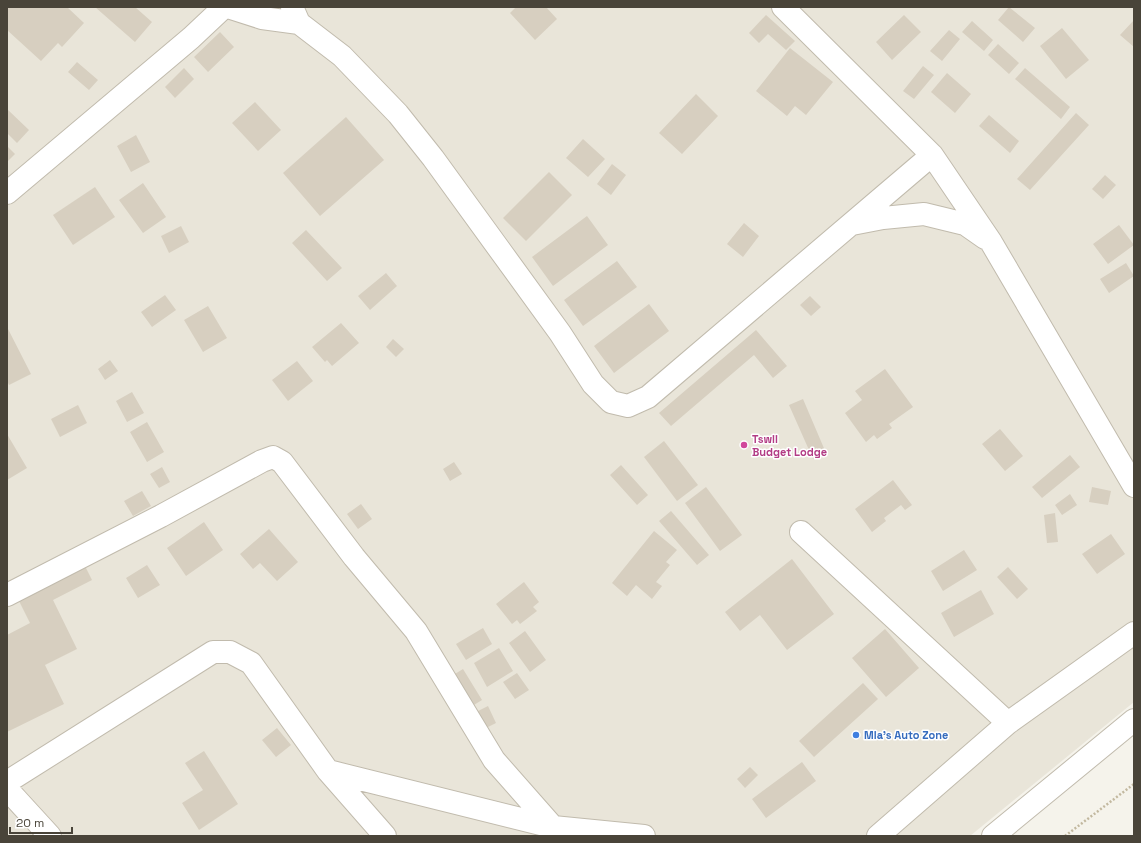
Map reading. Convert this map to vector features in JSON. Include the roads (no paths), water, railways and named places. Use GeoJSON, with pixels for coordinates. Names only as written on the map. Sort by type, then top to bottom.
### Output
{"type":"FeatureCollection","features":[{"type":"Feature","properties":{"kind":"street"},"geometry":{"type":"LineString","coordinates":[[7,193],[191,38],[224,7]]}},
{"type":"Feature","properties":{"kind":"street"},"geometry":{"type":"LineString","coordinates":[[228,7],[262,18],[295,15],[342,56],[398,114],[433,158],[560,333],[593,384],[611,402],[628,406],[648,397],[932,155]]}},
{"type":"Feature","properties":{"kind":"street"},"geometry":{"type":"LineString","coordinates":[[783,7],[932,155],[991,242],[1134,486]]}},
{"type":"Feature","properties":{"kind":"street"},"geometry":{"type":"LineString","coordinates":[[851,224],[882,218],[924,214],[965,224],[991,242]]}},
{"type":"Feature","properties":{"kind":"street"},"geometry":{"type":"LineString","coordinates":[[7,596],[161,516],[262,461],[273,457],[282,462],[354,557],[416,631],[494,760],[553,827]]}},
{"type":"Feature","properties":{"kind":"street"},"geometry":{"type":"LineString","coordinates":[[800,532],[1008,723]]}},
{"type":"Feature","properties":{"kind":"street"},"geometry":{"type":"LineString","coordinates":[[878,836],[1008,723],[1134,633]]}},
{"type":"Feature","properties":{"kind":"street"},"geometry":{"type":"LineString","coordinates":[[7,782],[213,652],[230,652],[250,663],[328,771],[385,836]]}},
{"type":"Feature","properties":{"kind":"street"},"geometry":{"type":"LineString","coordinates":[[993,836],[1134,720]]}},
{"type":"Feature","properties":{"kind":"street"},"geometry":{"type":"LineString","coordinates":[[328,771],[553,827],[644,836]]}},
{"type":"Feature","properties":{"kind":"street"},"geometry":{"type":"LineString","coordinates":[[7,789],[50,836]]}},
{"type":"Feature","properties":{"kind":"place","name":"Tswii Budget Lodge"},"geometry":{"type":"Point","coordinates":[744,445]}},
{"type":"Feature","properties":{"kind":"place","name":"Mia's Auto Zone"},"geometry":{"type":"Point","coordinates":[856,735]}}]}
